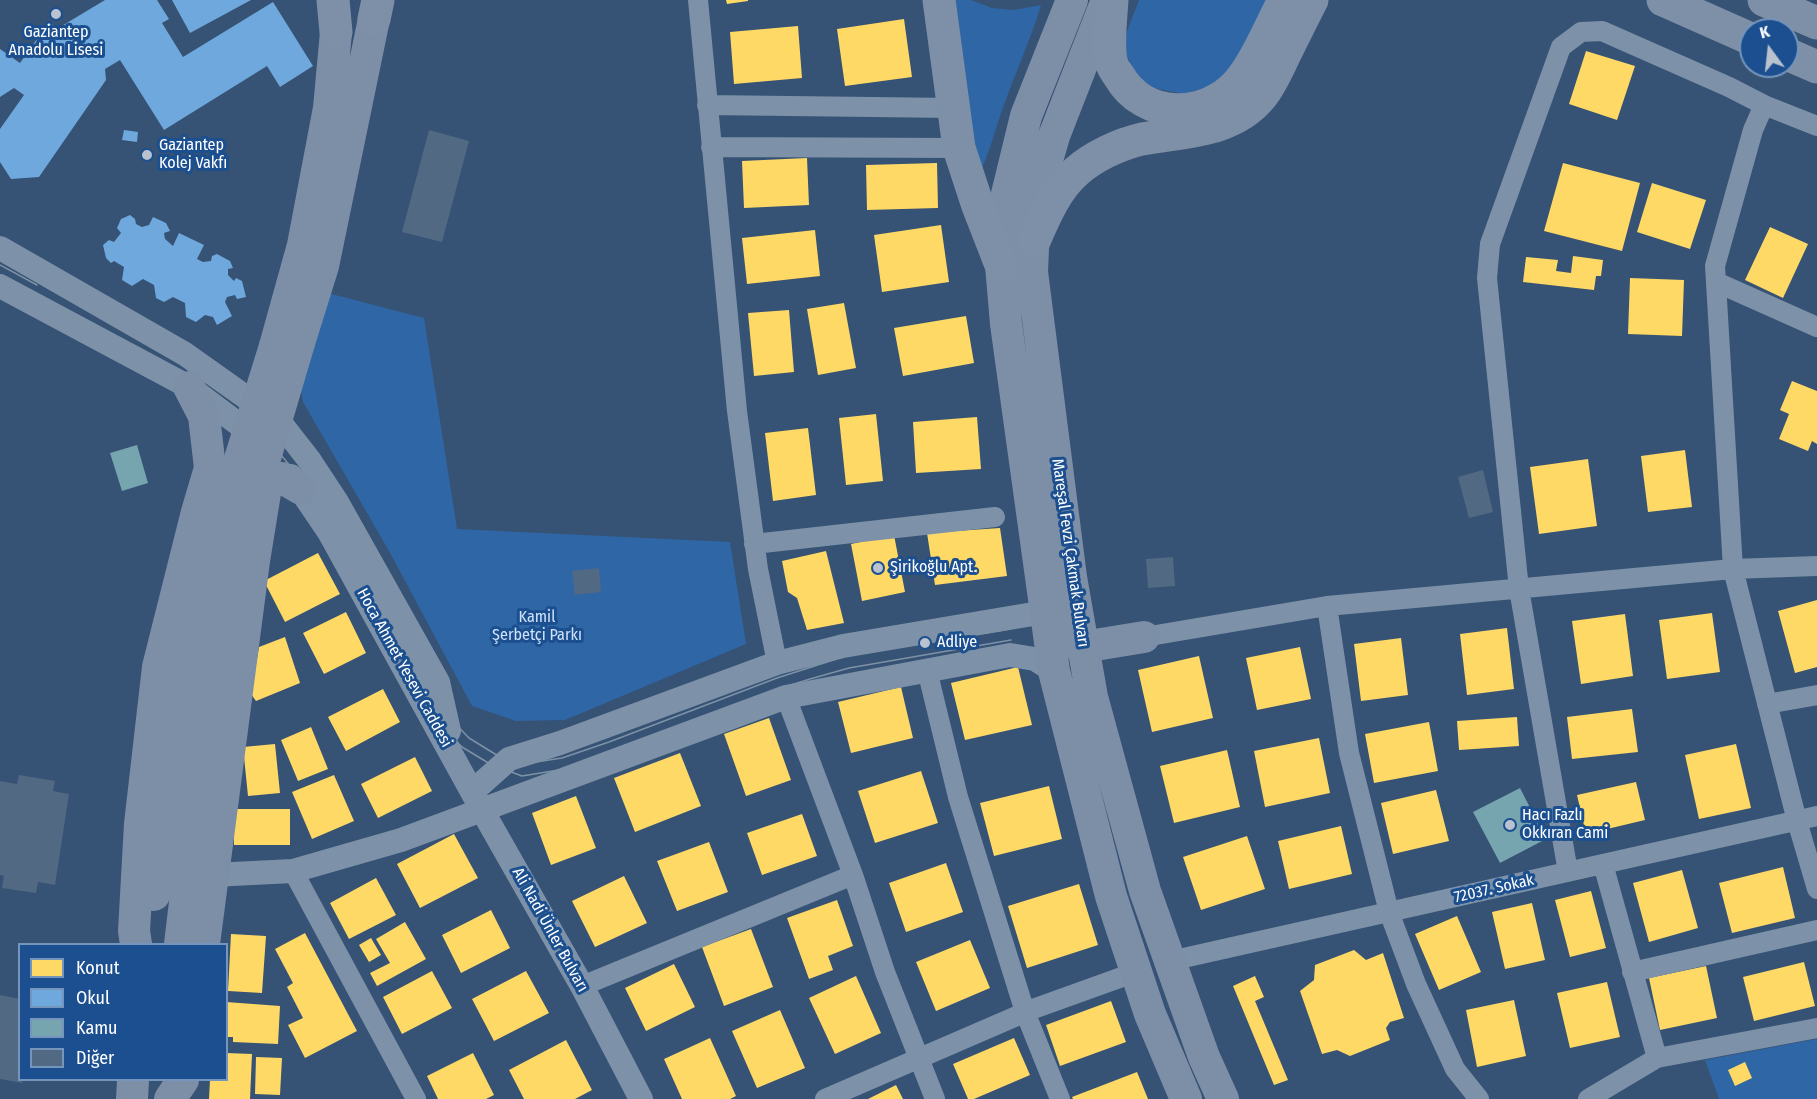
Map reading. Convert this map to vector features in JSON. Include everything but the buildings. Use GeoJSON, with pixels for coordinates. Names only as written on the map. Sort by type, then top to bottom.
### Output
{"type":"FeatureCollection","features":[{"type":"Feature","properties":{"kind":"highway"},"geometry":{"type":"LineString","coordinates":[[335,0],[336,32]]}},
{"type":"Feature","properties":{"kind":"highway"},"geometry":{"type":"LineString","coordinates":[[939,0],[959,148],[1001,265]]}},
{"type":"Feature","properties":{"kind":"highway"},"geometry":{"type":"LineString","coordinates":[[1112,0],[1110,42],[1112,64],[1124,86],[1140,99],[1162,110],[1191,110],[1218,100],[1237,84],[1251,63],[1284,0]]}},
{"type":"Feature","properties":{"kind":"highway"},"geometry":{"type":"LineString","coordinates":[[1034,241],[1053,200],[1076,172],[1103,153],[1140,140],[1212,128],[1238,116],[1260,98],[1275,75],[1312,0]]}},
{"type":"Feature","properties":{"kind":"highway"},"geometry":{"type":"LineString","coordinates":[[1662,0],[1739,34]]}},
{"type":"Feature","properties":{"kind":"highway"},"geometry":{"type":"LineString","coordinates":[[1764,0],[1817,23]]}},
{"type":"Feature","properties":{"kind":"highway"},"geometry":{"type":"LineString","coordinates":[[1799,59],[1817,67]]}},
{"type":"Feature","properties":{"kind":"main road","name":"Mareşal Fevzi Çakmak Bulvarı"},"geometry":{"type":"LineString","coordinates":[[1072,0],[1026,116],[1007,194],[1001,265],[1006,324],[1054,671],[1111,896],[1150,1014],[1186,1099]]}},
{"type":"Feature","properties":{"kind":"main road","name":"Mareşal Fevzi Çakmak Bulvarı"},"geometry":{"type":"LineString","coordinates":[[1107,0],[1054,136],[1035,203],[1032,272],[1071,577],[1092,697],[1146,891],[1204,1057],[1223,1099]]}},
{"type":"Feature","properties":{"kind":"main road"},"geometry":{"type":"LineString","coordinates":[[287,344],[323,266],[375,6]]}},
{"type":"Feature","properties":{"kind":"main road"},"geometry":{"type":"LineString","coordinates":[[147,943],[190,639],[229,537],[287,344],[328,108],[336,32]]}},
{"type":"Feature","properties":{"kind":"main road"},"geometry":{"type":"LineString","coordinates":[[136,943],[134,931],[140,824],[158,667],[196,512],[210,468],[204,416],[189,387]]}},
{"type":"Feature","properties":{"kind":"main road"},"geometry":{"type":"LineString","coordinates":[[204,943],[266,487],[273,478],[282,478],[301,489]]}},
{"type":"Feature","properties":{"kind":"main road"},"geometry":{"type":"LineString","coordinates":[[180,943],[229,537]]}},
{"type":"Feature","properties":{"kind":"main road"},"geometry":{"type":"LineString","coordinates":[[1071,577],[1083,600],[1099,621],[1144,637]]}},
{"type":"Feature","properties":{"kind":"main road"},"geometry":{"type":"LineString","coordinates":[[1046,620],[1060,639],[1083,647],[1144,637]]}},
{"type":"Feature","properties":{"kind":"main road"},"geometry":{"type":"LineString","coordinates":[[132,1099],[133,1081]]}},
{"type":"Feature","properties":{"kind":"main road"},"geometry":{"type":"LineString","coordinates":[[160,1099],[163,1081]]}},
{"type":"Feature","properties":{"kind":"main road"},"geometry":{"type":"LineString","coordinates":[[170,1099],[182,1081]]}},
{"type":"Feature","properties":{"kind":"street"},"geometry":{"type":"LineString","coordinates":[[698,0],[737,411],[754,544],[777,663]]}},
{"type":"Feature","properties":{"kind":"street"},"geometry":{"type":"LineString","coordinates":[[1568,872],[1519,589],[1487,278],[1490,244],[1561,47],[1581,32],[1602,31],[1729,87],[1764,105],[1817,126]]}},
{"type":"Feature","properties":{"kind":"street"},"geometry":{"type":"LineString","coordinates":[[707,105],[954,108]]}},
{"type":"Feature","properties":{"kind":"street"},"geometry":{"type":"LineString","coordinates":[[1764,105],[1753,130],[1715,266],[1733,569],[1797,821],[1817,889]]}},
{"type":"Feature","properties":{"kind":"street"},"geometry":{"type":"LineString","coordinates":[[711,147],[959,148]]}},
{"type":"Feature","properties":{"kind":"street","name":"Hoca Ahmet Yesevi Caddesi"},"geometry":{"type":"LineString","coordinates":[[0,248],[185,354],[278,420],[310,461],[337,502],[438,682],[457,762]]}},
{"type":"Feature","properties":{"kind":"street"},"geometry":{"type":"LineString","coordinates":[[1716,282],[1817,327]]}},
{"type":"Feature","properties":{"kind":"street","name":"Hoca Ahmet Yesevi Caddesi"},"geometry":{"type":"LineString","coordinates":[[0,286],[189,387],[269,448],[301,489],[329,532],[457,762]]}},
{"type":"Feature","properties":{"kind":"street"},"geometry":{"type":"LineString","coordinates":[[754,544],[995,517]]}},
{"type":"Feature","properties":{"kind":"street"},"geometry":{"type":"LineString","coordinates":[[1144,637],[1327,606],[1733,569],[1817,566]]}},
{"type":"Feature","properties":{"kind":"street"},"geometry":{"type":"LineString","coordinates":[[1327,606],[1349,753],[1389,912],[1416,984],[1455,1069],[1479,1099]]}},
{"type":"Feature","properties":{"kind":"street"},"geometry":{"type":"LineString","coordinates":[[477,801],[509,759],[560,743],[777,663],[843,646],[1046,620]]}},
{"type":"Feature","properties":{"kind":"street"},"geometry":{"type":"LineString","coordinates":[[212,875],[293,871],[401,840],[477,801],[786,697],[1010,655],[1035,659],[1054,671]]}},
{"type":"Feature","properties":{"kind":"street"},"geometry":{"type":"LineString","coordinates":[[927,670],[958,797],[1025,1012],[1060,1099]]}},
{"type":"Feature","properties":{"kind":"street"},"geometry":{"type":"LineString","coordinates":[[1767,704],[1817,695]]}},
{"type":"Feature","properties":{"kind":"street"},"geometry":{"type":"LineString","coordinates":[[786,697],[853,875],[885,972],[935,1099]]}},
{"type":"Feature","properties":{"kind":"street","name":"Ali Nadi Ünler Bulvarı"},"geometry":{"type":"LineString","coordinates":[[457,762],[582,986],[641,1099]]}},
{"type":"Feature","properties":{"kind":"street","name":"72037. Sokak"},"geometry":{"type":"LineString","coordinates":[[1170,961],[1817,816]]}},
{"type":"Feature","properties":{"kind":"street"},"geometry":{"type":"LineString","coordinates":[[1603,864],[1657,1058]]}},
{"type":"Feature","properties":{"kind":"street"},"geometry":{"type":"LineString","coordinates":[[293,871],[416,1099]]}},
{"type":"Feature","properties":{"kind":"street"},"geometry":{"type":"LineString","coordinates":[[582,986],[853,875]]}},
{"type":"Feature","properties":{"kind":"street"},"geometry":{"type":"LineString","coordinates":[[1632,972],[1817,930]]}},
{"type":"Feature","properties":{"kind":"street"},"geometry":{"type":"LineString","coordinates":[[825,1099],[1025,1012],[1136,972]]}},
{"type":"Feature","properties":{"kind":"street"},"geometry":{"type":"LineString","coordinates":[[1588,1099],[1657,1058],[1817,1028]]}},
{"type":"Feature","properties":{"kind":"green space"},"geometry":{"type":"Polygon","coordinates":[[[949,0],[971,0],[992,8],[1014,10],[1041,5],[977,179],[949,0]]]}},
{"type":"Feature","properties":{"kind":"green space"},"geometry":{"type":"Polygon","coordinates":[[[1139,0],[1266,0],[1238,61],[1211,87],[1183,94],[1154,88],[1136,76],[1127,56],[1124,39],[1139,0]]]}},
{"type":"Feature","properties":{"kind":"green space","name":"Kamil Şerbetçi Parkı"},"geometry":{"type":"Polygon","coordinates":[[[324,292],[424,318],[457,529],[730,542],[746,644],[565,720],[516,721],[472,706],[389,551],[303,402],[297,367],[324,292]]]}},
{"type":"Feature","properties":{"kind":"green space"},"geometry":{"type":"Polygon","coordinates":[[[1817,1039],[1817,1099],[1719,1099],[1705,1060],[1817,1039]]]}},
{"type":"Feature","properties":{"kind":"tram line"},"geometry":{"type":"LineString","coordinates":[[0,265],[37,285]]}},
{"type":"Feature","properties":{"kind":"tram line"},"geometry":{"type":"LineString","coordinates":[[0,275],[218,399],[265,436],[307,486],[450,735],[462,747],[490,764],[522,776],[565,769],[613,753],[781,688],[849,668],[1011,640]]}},
{"type":"Feature","properties":{"kind":"tram line"},"geometry":{"type":"LineString","coordinates":[[226,395],[273,428],[317,488]]}},
{"type":"Feature","properties":{"kind":"tram line"},"geometry":{"type":"LineString","coordinates":[[442,707],[469,738],[495,754],[523,764],[562,758],[777,678],[846,656],[1010,629]]}},
{"type":"Feature","properties":{"kind":"place","name":"Gaziantep Anadolu Lisesi"},"geometry":{"type":"Point","coordinates":[56,14]}},
{"type":"Feature","properties":{"kind":"place","name":"Gaziantep Kolej Vakfı"},"geometry":{"type":"Point","coordinates":[147,155]}},
{"type":"Feature","properties":{"kind":"place","name":"Şirikoğlu Apt."},"geometry":{"type":"Point","coordinates":[878,568]}},
{"type":"Feature","properties":{"kind":"place","name":"Adliye"},"geometry":{"type":"Point","coordinates":[925,643]}},
{"type":"Feature","properties":{"kind":"place","name":"Hacı Fazlı Okkıran Cami"},"geometry":{"type":"Point","coordinates":[1510,825]}}]}
